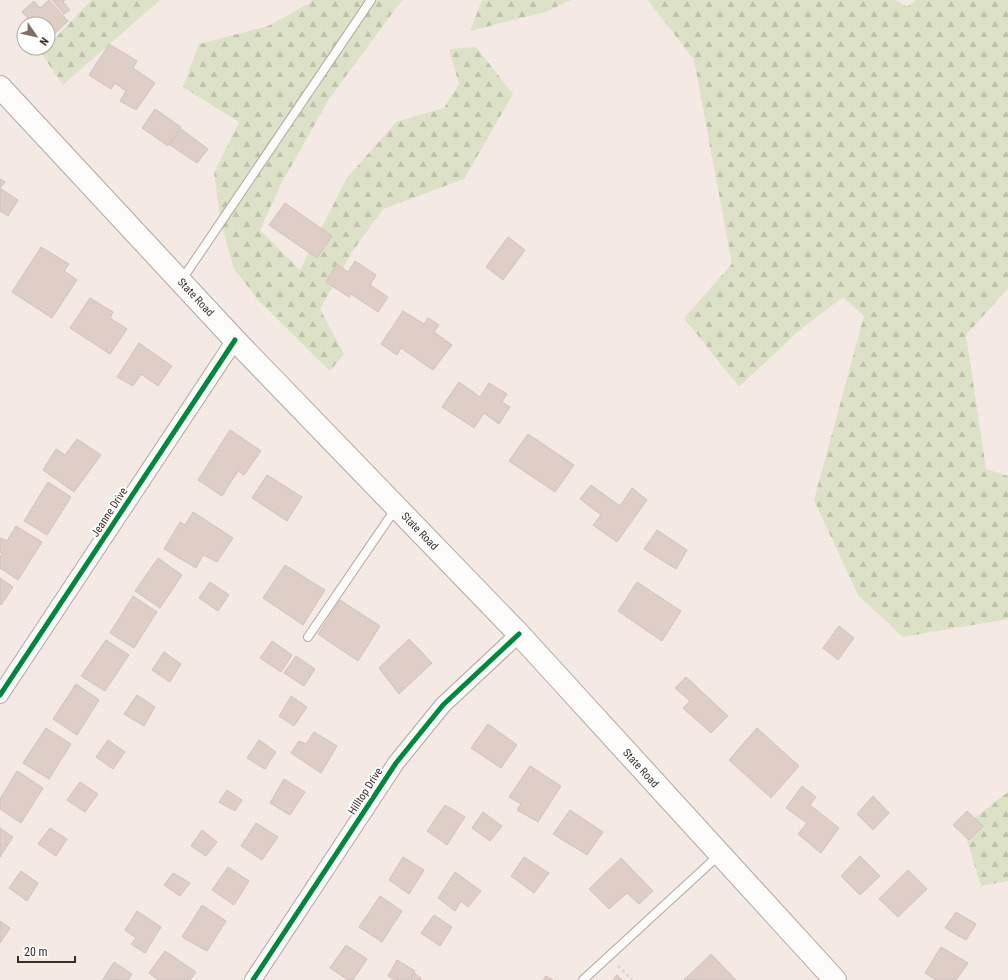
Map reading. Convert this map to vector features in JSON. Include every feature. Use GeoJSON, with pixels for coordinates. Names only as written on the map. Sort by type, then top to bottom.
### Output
{"type":"FeatureCollection","features":[{"type":"Feature","properties":{"kind":"main road","name":"State Road"},"geometry":{"type":"LineString","coordinates":[[4,95],[235,340],[519,634],[835,980]]}},
{"type":"Feature","properties":{"kind":"street","name":"Jeanne Drive"},"geometry":{"type":"LineString","coordinates":[[0,696],[235,340]]}},
{"type":"Feature","properties":{"kind":"street","name":"Hilltop Drive"},"geometry":{"type":"LineString","coordinates":[[253,980],[396,763],[443,705],[519,634]]}},
{"type":"Feature","properties":{"kind":"lane"},"geometry":{"type":"LineString","coordinates":[[180,281],[371,0]]}},
{"type":"Feature","properties":{"kind":"lane"},"geometry":{"type":"LineString","coordinates":[[308,637],[396,507]]}},
{"type":"Feature","properties":{"kind":"lane"},"geometry":{"type":"LineString","coordinates":[[583,980],[720,854]]}},
{"type":"Feature","properties":{"kind":"path"},"geometry":{"type":"LineString","coordinates":[[609,956],[632,980]]}},
{"type":"Feature","properties":{"kind":"green space"},"geometry":{"type":"Polygon","coordinates":[[[91,0],[160,0],[63,85],[43,56],[56,56],[56,37],[91,0]]]}},
{"type":"Feature","properties":{"kind":"green space"},"geometry":{"type":"Polygon","coordinates":[[[312,0],[402,0],[329,99],[281,184],[260,230],[300,270],[347,178],[396,122],[444,108],[459,84],[449,49],[476,47],[513,94],[464,179],[383,209],[352,252],[320,309],[344,354],[330,371],[260,302],[234,269],[221,222],[214,173],[239,122],[183,87],[199,44],[268,26],[310,3],[312,0]]]}},
{"type":"Feature","properties":{"kind":"green space"},"geometry":{"type":"Polygon","coordinates":[[[482,0],[571,0],[548,11],[470,31],[482,0]]]}},
{"type":"Feature","properties":{"kind":"green space"},"geometry":{"type":"Polygon","coordinates":[[[648,0],[895,0],[907,7],[916,0],[1008,0],[1008,288],[966,335],[986,469],[1008,476],[1008,619],[903,637],[858,595],[814,500],[864,316],[843,297],[801,329],[739,387],[684,318],[732,264],[694,60],[648,0]]]}},
{"type":"Feature","properties":{"kind":"green space"},"geometry":{"type":"Polygon","coordinates":[[[1008,792],[1008,881],[981,886],[963,827],[1008,792]]]}},
{"type":"Feature","properties":{"kind":"building"},"geometry":{"type":"Polygon","coordinates":[[[49,0],[68,21],[56,32],[56,16],[26,16],[22,12],[34,1],[40,8],[49,0]]]}},
{"type":"Feature","properties":{"kind":"building"},"geometry":{"type":"Polygon","coordinates":[[[52,0],[65,0],[63,2],[70,10],[64,14],[52,0]]]}},
{"type":"Feature","properties":{"kind":"building"},"geometry":{"type":"Polygon","coordinates":[[[109,44],[137,61],[133,68],[155,83],[136,110],[120,101],[126,91],[115,83],[111,89],[89,75],[109,44]]]}},
{"type":"Feature","properties":{"kind":"building"},"geometry":{"type":"Polygon","coordinates":[[[155,109],[181,127],[168,146],[142,128],[155,109]]]}},
{"type":"Feature","properties":{"kind":"building"},"geometry":{"type":"Polygon","coordinates":[[[181,129],[208,149],[197,163],[170,145],[181,129]]]}},
{"type":"Feature","properties":{"kind":"building"},"geometry":{"type":"Polygon","coordinates":[[[0,179],[5,182],[0,188],[0,179]]]}},
{"type":"Feature","properties":{"kind":"building"},"geometry":{"type":"Polygon","coordinates":[[[0,188],[18,200],[8,216],[0,211],[0,188]]]}},
{"type":"Feature","properties":{"kind":"building"},"geometry":{"type":"Polygon","coordinates":[[[285,203],[332,236],[317,258],[269,225],[285,203]]]}},
{"type":"Feature","properties":{"kind":"building"},"geometry":{"type":"Polygon","coordinates":[[[508,237],[525,250],[503,280],[486,267],[508,237]]]}},
{"type":"Feature","properties":{"kind":"building"},"geometry":{"type":"Polygon","coordinates":[[[41,247],[69,264],[64,271],[77,280],[52,318],[12,292],[41,247]]]}},
{"type":"Feature","properties":{"kind":"building"},"geometry":{"type":"Polygon","coordinates":[[[355,261],[376,275],[370,285],[388,297],[378,312],[351,294],[349,297],[326,282],[337,264],[348,272],[355,261]]]}},
{"type":"Feature","properties":{"kind":"building"},"geometry":{"type":"Polygon","coordinates":[[[90,298],[113,312],[110,318],[127,329],[110,354],[70,328],[90,298]]]}},
{"type":"Feature","properties":{"kind":"building"},"geometry":{"type":"Polygon","coordinates":[[[403,311],[424,324],[428,318],[439,325],[434,332],[452,345],[433,370],[401,348],[397,355],[381,344],[403,311]]]}},
{"type":"Feature","properties":{"kind":"building"},"geometry":{"type":"Polygon","coordinates":[[[139,343],[172,366],[158,386],[141,374],[133,386],[117,377],[139,343]]]}},
{"type":"Feature","properties":{"kind":"building"},"geometry":{"type":"Polygon","coordinates":[[[459,382],[480,397],[489,383],[507,394],[502,402],[510,407],[499,424],[484,413],[474,428],[442,407],[459,382]]]}},
{"type":"Feature","properties":{"kind":"building"},"geometry":{"type":"Polygon","coordinates":[[[230,430],[261,451],[244,475],[238,471],[222,496],[198,480],[230,430]]]}},
{"type":"Feature","properties":{"kind":"building"},"geometry":{"type":"Polygon","coordinates":[[[528,434],[574,465],[555,492],[509,461],[528,434]]]}},
{"type":"Feature","properties":{"kind":"building"},"geometry":{"type":"Polygon","coordinates":[[[77,439],[101,455],[74,492],[43,470],[56,449],[65,455],[77,439]]]}},
{"type":"Feature","properties":{"kind":"building"},"geometry":{"type":"Polygon","coordinates":[[[267,475],[302,497],[287,521],[252,498],[267,475]]]}},
{"type":"Feature","properties":{"kind":"building"},"geometry":{"type":"Polygon","coordinates":[[[48,482],[71,497],[47,535],[24,521],[48,482]]]}},
{"type":"Feature","properties":{"kind":"building"},"geometry":{"type":"Polygon","coordinates":[[[591,485],[620,506],[632,488],[647,500],[617,542],[593,525],[601,515],[580,499],[591,485]]]}},
{"type":"Feature","properties":{"kind":"building"},"geometry":{"type":"Polygon","coordinates":[[[193,512],[233,538],[217,562],[203,555],[196,568],[164,549],[180,522],[185,525],[193,512]]]}},
{"type":"Feature","properties":{"kind":"building"},"geometry":{"type":"Polygon","coordinates":[[[16,526],[42,542],[18,580],[0,568],[0,557],[2,554],[0,552],[0,540],[1,538],[7,541],[16,526]]]}},
{"type":"Feature","properties":{"kind":"building"},"geometry":{"type":"Polygon","coordinates":[[[657,530],[687,550],[676,569],[644,549],[657,530]]]}},
{"type":"Feature","properties":{"kind":"building"},"geometry":{"type":"Polygon","coordinates":[[[158,558],[182,575],[160,608],[135,591],[158,558]]]}},
{"type":"Feature","properties":{"kind":"building"},"geometry":{"type":"Polygon","coordinates":[[[285,565],[325,590],[303,625],[263,598],[285,565]]]}},
{"type":"Feature","properties":{"kind":"building"},"geometry":{"type":"Polygon","coordinates":[[[0,578],[13,587],[1,605],[0,604],[0,578]]]}},
{"type":"Feature","properties":{"kind":"building"},"geometry":{"type":"Polygon","coordinates":[[[210,582],[229,595],[218,611],[199,598],[210,582]]]}},
{"type":"Feature","properties":{"kind":"building"},"geometry":{"type":"Polygon","coordinates":[[[637,582],[681,611],[662,641],[618,611],[637,582]]]}},
{"type":"Feature","properties":{"kind":"building"},"geometry":{"type":"Polygon","coordinates":[[[133,596],[157,612],[134,648],[110,633],[133,596]]]}},
{"type":"Feature","properties":{"kind":"building"},"geometry":{"type":"Polygon","coordinates":[[[340,600],[380,626],[358,661],[318,634],[340,600]]]}},
{"type":"Feature","properties":{"kind":"building"},"geometry":{"type":"Polygon","coordinates":[[[839,626],[854,638],[838,660],[823,648],[839,626]]]}},
{"type":"Feature","properties":{"kind":"building"},"geometry":{"type":"Polygon","coordinates":[[[409,639],[432,663],[399,694],[379,668],[409,639]]]}},
{"type":"Feature","properties":{"kind":"building"},"geometry":{"type":"Polygon","coordinates":[[[106,640],[129,655],[105,691],[81,676],[106,640]]]}},
{"type":"Feature","properties":{"kind":"building"},"geometry":{"type":"Polygon","coordinates":[[[272,641],[292,655],[281,672],[260,658],[272,641]]]}},
{"type":"Feature","properties":{"kind":"building"},"geometry":{"type":"Polygon","coordinates":[[[164,652],[181,664],[170,682],[152,670],[164,652]]]}},
{"type":"Feature","properties":{"kind":"building"},"geometry":{"type":"Polygon","coordinates":[[[296,656],[315,669],[304,686],[284,673],[296,656]]]}},
{"type":"Feature","properties":{"kind":"building"},"geometry":{"type":"Polygon","coordinates":[[[686,677],[728,716],[711,733],[683,708],[690,701],[675,688],[686,677]]]}},
{"type":"Feature","properties":{"kind":"building"},"geometry":{"type":"Polygon","coordinates":[[[76,684],[99,700],[77,735],[53,719],[76,684]]]}},
{"type":"Feature","properties":{"kind":"building"},"geometry":{"type":"Polygon","coordinates":[[[137,695],[155,707],[144,726],[124,714],[137,695]]]}},
{"type":"Feature","properties":{"kind":"building"},"geometry":{"type":"Polygon","coordinates":[[[291,696],[307,707],[294,726],[279,716],[291,696]]]}},
{"type":"Feature","properties":{"kind":"building"},"geometry":{"type":"Polygon","coordinates":[[[488,724],[517,745],[501,768],[471,748],[488,724]]]}},
{"type":"Feature","properties":{"kind":"building"},"geometry":{"type":"Polygon","coordinates":[[[46,728],[71,744],[49,779],[23,763],[46,728]]]}},
{"type":"Feature","properties":{"kind":"building"},"geometry":{"type":"Polygon","coordinates":[[[757,728],[799,766],[771,798],[729,760],[757,728]]]}},
{"type":"Feature","properties":{"kind":"building"},"geometry":{"type":"Polygon","coordinates":[[[314,732],[337,746],[321,773],[291,753],[299,741],[306,744],[314,732]]]}},
{"type":"Feature","properties":{"kind":"building"},"geometry":{"type":"Polygon","coordinates":[[[108,740],[125,752],[113,769],[96,757],[108,740]]]}},
{"type":"Feature","properties":{"kind":"building"},"geometry":{"type":"Polygon","coordinates":[[[259,740],[276,752],[265,769],[247,758],[259,740]]]}},
{"type":"Feature","properties":{"kind":"building"},"geometry":{"type":"Polygon","coordinates":[[[530,766],[561,786],[538,822],[517,810],[521,804],[509,797],[530,766]]]}},
{"type":"Feature","properties":{"kind":"building"},"geometry":{"type":"Polygon","coordinates":[[[17,771],[43,788],[21,823],[0,809],[0,799],[17,771]]]}},
{"type":"Feature","properties":{"kind":"building"},"geometry":{"type":"Polygon","coordinates":[[[284,779],[305,792],[290,815],[270,803],[284,779]]]}},
{"type":"Feature","properties":{"kind":"building"},"geometry":{"type":"Polygon","coordinates":[[[80,782],[98,794],[85,812],[67,800],[80,782]]]}},
{"type":"Feature","properties":{"kind":"building"},"geometry":{"type":"Polygon","coordinates":[[[802,786],[816,797],[810,805],[839,828],[821,853],[798,834],[807,823],[786,808],[802,786]]]}},
{"type":"Feature","properties":{"kind":"building"},"geometry":{"type":"Polygon","coordinates":[[[227,790],[242,800],[235,811],[219,802],[227,790]]]}},
{"type":"Feature","properties":{"kind":"building"},"geometry":{"type":"Polygon","coordinates":[[[873,796],[889,813],[873,830],[857,814],[873,796]]]}},
{"type":"Feature","properties":{"kind":"building"},"geometry":{"type":"Polygon","coordinates":[[[445,805],[465,817],[447,845],[427,831],[445,805]]]}},
{"type":"Feature","properties":{"kind":"building"},"geometry":{"type":"Polygon","coordinates":[[[570,810],[603,832],[587,855],[553,834],[570,810]]]}},
{"type":"Feature","properties":{"kind":"building"},"geometry":{"type":"Polygon","coordinates":[[[967,811],[983,826],[969,840],[953,825],[967,811]]]}},
{"type":"Feature","properties":{"kind":"building"},"geometry":{"type":"Polygon","coordinates":[[[483,812],[502,826],[490,841],[472,828],[483,812]]]}},
{"type":"Feature","properties":{"kind":"building"},"geometry":{"type":"Polygon","coordinates":[[[256,823],[278,837],[262,860],[241,846],[256,823]]]}},
{"type":"Feature","properties":{"kind":"building"},"geometry":{"type":"Polygon","coordinates":[[[0,828],[13,837],[0,857],[0,828]]]}},
{"type":"Feature","properties":{"kind":"building"},"geometry":{"type":"Polygon","coordinates":[[[50,828],[67,839],[56,856],[38,844],[50,828]]]}},
{"type":"Feature","properties":{"kind":"building"},"geometry":{"type":"Polygon","coordinates":[[[202,830],[217,842],[206,856],[191,846],[202,830]]]}},
{"type":"Feature","properties":{"kind":"building"},"geometry":{"type":"Polygon","coordinates":[[[860,856],[880,876],[860,895],[841,876],[860,856]]]}},
{"type":"Feature","properties":{"kind":"building"},"geometry":{"type":"Polygon","coordinates":[[[403,857],[424,870],[409,894],[389,880],[403,857]]]}},
{"type":"Feature","properties":{"kind":"building"},"geometry":{"type":"Polygon","coordinates":[[[524,857],[549,873],[534,893],[511,876],[524,857]]]}},
{"type":"Feature","properties":{"kind":"building"},"geometry":{"type":"Polygon","coordinates":[[[621,858],[653,891],[639,904],[627,893],[609,909],[589,889],[621,858]]]}},
{"type":"Feature","properties":{"kind":"building"},"geometry":{"type":"Polygon","coordinates":[[[228,867],[249,881],[234,905],[212,890],[228,867]]]}},
{"type":"Feature","properties":{"kind":"building"},"geometry":{"type":"Polygon","coordinates":[[[908,870],[927,889],[898,917],[879,899],[908,870]]]}},
{"type":"Feature","properties":{"kind":"building"},"geometry":{"type":"Polygon","coordinates":[[[21,871],[38,883],[27,901],[9,888],[21,871]]]}},
{"type":"Feature","properties":{"kind":"building"},"geometry":{"type":"Polygon","coordinates":[[[455,872],[481,891],[468,907],[461,901],[455,911],[438,898],[455,872]]]}},
{"type":"Feature","properties":{"kind":"building"},"geometry":{"type":"Polygon","coordinates":[[[173,873],[190,883],[180,896],[164,885],[173,873]]]}},
{"type":"Feature","properties":{"kind":"building"},"geometry":{"type":"Polygon","coordinates":[[[380,896],[402,911],[382,942],[359,927],[380,896]]]}},
{"type":"Feature","properties":{"kind":"building"},"geometry":{"type":"Polygon","coordinates":[[[202,905],[226,921],[207,951],[182,937],[202,905]]]}},
{"type":"Feature","properties":{"kind":"building"},"geometry":{"type":"Polygon","coordinates":[[[137,911],[161,927],[145,953],[131,944],[136,938],[125,930],[137,911]]]}},
{"type":"Feature","properties":{"kind":"building"},"geometry":{"type":"Polygon","coordinates":[[[956,912],[976,924],[966,940],[945,928],[956,912]]]}},
{"type":"Feature","properties":{"kind":"building"},"geometry":{"type":"Polygon","coordinates":[[[434,915],[452,927],[440,946],[421,933],[434,915]]]}},
{"type":"Feature","properties":{"kind":"building"},"geometry":{"type":"Polygon","coordinates":[[[0,921],[10,928],[0,943],[0,921]]]}},
{"type":"Feature","properties":{"kind":"building"},"geometry":{"type":"Polygon","coordinates":[[[346,945],[367,959],[353,980],[348,980],[330,968],[346,945]]]}},
{"type":"Feature","properties":{"kind":"building"},"geometry":{"type":"Polygon","coordinates":[[[941,947],[968,963],[956,980],[936,980],[925,973],[941,947]]]}},
{"type":"Feature","properties":{"kind":"building"},"geometry":{"type":"Polygon","coordinates":[[[165,951],[196,972],[190,980],[158,980],[149,973],[165,951]]]}},
{"type":"Feature","properties":{"kind":"building"},"geometry":{"type":"Polygon","coordinates":[[[711,954],[736,980],[684,980],[711,954]]]}},
{"type":"Feature","properties":{"kind":"building"},"geometry":{"type":"Polygon","coordinates":[[[397,960],[415,971],[408,980],[395,980],[388,976],[397,960]]]}},
{"type":"Feature","properties":{"kind":"building"},"geometry":{"type":"Polygon","coordinates":[[[114,962],[132,974],[128,980],[103,979],[114,962]]]}},
{"type":"Feature","properties":{"kind":"building"},"geometry":{"type":"Polygon","coordinates":[[[414,973],[421,978],[420,980],[410,980],[414,973]]]}},
{"type":"Feature","properties":{"kind":"building"},"geometry":{"type":"Polygon","coordinates":[[[617,975],[622,980],[613,980],[617,975]]]}},
{"type":"Feature","properties":{"kind":"building"},"geometry":{"type":"Polygon","coordinates":[[[546,976],[553,980],[543,980],[546,976]]]}},
{"type":"Feature","properties":{"kind":"cycle path"},"geometry":{"type":"LineString","coordinates":[[0,695],[235,340]]}},
{"type":"Feature","properties":{"kind":"cycle path"},"geometry":{"type":"LineString","coordinates":[[253,980],[396,763],[443,705],[519,634]]}}]}
